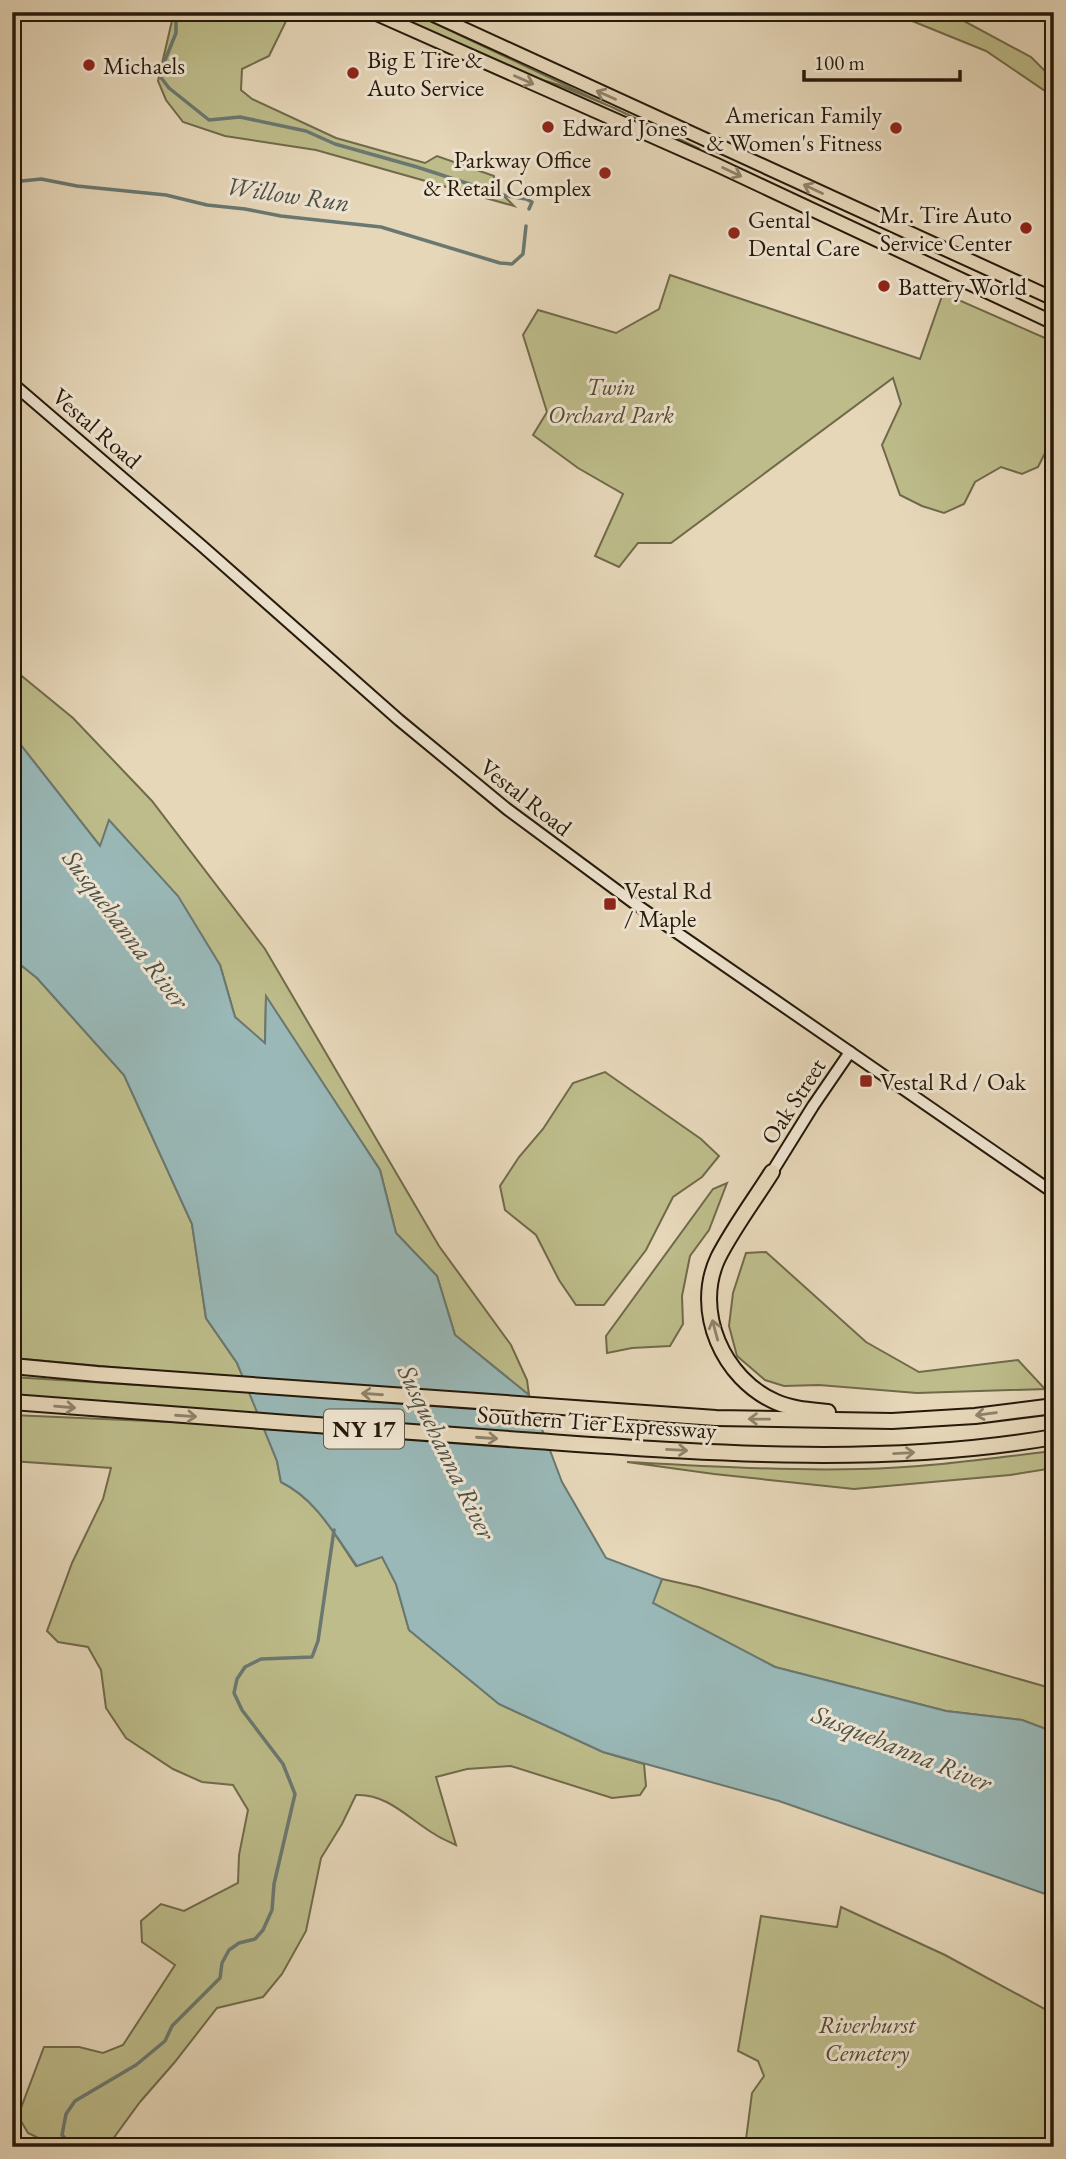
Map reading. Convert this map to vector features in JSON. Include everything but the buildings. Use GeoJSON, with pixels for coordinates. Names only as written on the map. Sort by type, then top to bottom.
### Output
{"type":"FeatureCollection","features":[{"type":"Feature","properties":{"kind":"highway"},"geometry":{"type":"LineString","coordinates":[[772,1172],[718,1260],[710,1287],[710,1310],[720,1349],[743,1380],[776,1402],[796,1408],[892,1422]]}},
{"type":"Feature","properties":{"kind":"highway","name":"Southern Tier Expressway"},"geometry":{"type":"LineString","coordinates":[[12,1366],[716,1418],[892,1422],[975,1416],[1054,1406]]}},
{"type":"Feature","properties":{"kind":"highway","name":"Southern Tier Expressway"},"geometry":{"type":"LineString","coordinates":[[12,1402],[118,1412],[762,1454],[861,1455],[930,1452],[1054,1437]]}},
{"type":"Feature","properties":{"kind":"main road"},"geometry":{"type":"LineString","coordinates":[[372,12],[724,169],[1054,323]]}},
{"type":"Feature","properties":{"kind":"main road"},"geometry":{"type":"LineString","coordinates":[[427,12],[1054,299]]}},
{"type":"Feature","properties":{"kind":"street","name":"Vestal Road"},"geometry":{"type":"LineString","coordinates":[[12,383],[399,720],[507,809],[634,903],[1054,1193]]}},
{"type":"Feature","properties":{"kind":"street","name":"Oak Street"},"geometry":{"type":"LineString","coordinates":[[772,1172],[850,1052]]}},
{"type":"Feature","properties":{"kind":"green space"},"geometry":{"type":"Polygon","coordinates":[[[174,12],[289,12],[269,56],[242,69],[241,90],[252,99],[336,138],[425,163],[437,156],[494,176],[494,186],[514,206],[316,150],[225,136],[183,122],[166,100],[158,81],[174,12]]]}},
{"type":"Feature","properties":{"kind":"green space"},"geometry":{"type":"Polygon","coordinates":[[[388,12],[411,12],[610,106],[529,76],[388,12]]]}},
{"type":"Feature","properties":{"kind":"green space"},"geometry":{"type":"Polygon","coordinates":[[[890,12],[938,12],[964,21],[1031,57],[1054,80],[1054,97],[986,51],[890,12]]]}},
{"type":"Feature","properties":{"kind":"green space","name":"Twin Orchard Park"},"geometry":{"type":"Polygon","coordinates":[[[670,275],[920,359],[943,293],[1054,342],[1054,435],[1038,467],[1022,474],[1001,467],[975,482],[964,504],[944,513],[922,506],[900,495],[882,445],[901,404],[893,378],[671,543],[638,543],[619,567],[595,556],[623,494],[578,468],[533,435],[547,412],[523,335],[538,310],[616,333],[659,309],[670,275]]]}},
{"type":"Feature","properties":{"kind":"green space"},"geometry":{"type":"Polygon","coordinates":[[[12,668],[73,718],[152,801],[265,949],[439,1246],[511,1345],[527,1380],[529,1395],[455,1335],[437,1276],[396,1233],[380,1170],[266,998],[265,1044],[235,1017],[220,965],[109,821],[101,847],[20,744],[12,731],[12,668]]]}},
{"type":"Feature","properties":{"kind":"green space"},"geometry":{"type":"Polygon","coordinates":[[[12,958],[37,978],[124,1075],[192,1224],[206,1318],[237,1363],[244,1379],[12,1358],[12,958]]]}},
{"type":"Feature","properties":{"kind":"green space"},"geometry":{"type":"Polygon","coordinates":[[[605,1072],[701,1139],[719,1156],[702,1177],[673,1197],[646,1250],[604,1305],[576,1305],[559,1280],[536,1235],[505,1210],[500,1186],[519,1157],[543,1129],[573,1083],[605,1072]]]}},
{"type":"Feature","properties":{"kind":"green space"},"geometry":{"type":"Polygon","coordinates":[[[727,1183],[709,1230],[690,1256],[682,1296],[683,1324],[670,1346],[632,1348],[607,1353],[606,1336],[713,1189],[727,1183]]]}},
{"type":"Feature","properties":{"kind":"green space"},"geometry":{"type":"Polygon","coordinates":[[[766,1252],[866,1342],[919,1372],[1018,1360],[1045,1389],[917,1393],[819,1385],[784,1386],[765,1380],[737,1356],[729,1326],[733,1293],[746,1253],[766,1252]]]}},
{"type":"Feature","properties":{"kind":"green space"},"geometry":{"type":"Polygon","coordinates":[[[12,1377],[249,1392],[260,1418],[12,1396],[12,1377]]]}},
{"type":"Feature","properties":{"kind":"green space"},"geometry":{"type":"Polygon","coordinates":[[[12,1415],[263,1426],[277,1461],[281,1482],[315,1508],[356,1566],[382,1556],[396,1584],[409,1630],[499,1704],[603,1752],[644,1764],[646,1786],[640,1795],[612,1798],[511,1766],[467,1769],[436,1777],[456,1845],[378,1798],[356,1795],[321,1858],[306,1931],[282,1974],[263,1997],[217,2008],[107,2147],[57,2147],[28,2133],[18,2116],[44,2047],[79,2047],[103,2053],[123,2045],[175,1965],[142,1942],[141,1921],[161,1904],[184,1911],[238,1883],[239,1855],[248,1810],[233,1785],[202,1782],[173,1769],[126,1738],[106,1708],[101,1670],[88,1647],[58,1642],[47,1631],[72,1563],[103,1499],[111,1468],[12,1461],[12,1415]]]}},
{"type":"Feature","properties":{"kind":"green space"},"geometry":{"type":"Polygon","coordinates":[[[1054,1451],[1054,1468],[1010,1475],[854,1489],[627,1462],[774,1469],[862,1469],[934,1465],[1054,1451]]]}},
{"type":"Feature","properties":{"kind":"green space"},"geometry":{"type":"Polygon","coordinates":[[[662,1579],[1054,1689],[1054,1732],[1022,1720],[946,1711],[775,1667],[652,1603],[662,1579]]]}},
{"type":"Feature","properties":{"kind":"green space","name":"Riverhurst Cemetery"},"geometry":{"type":"Polygon","coordinates":[[[841,1907],[945,1955],[1054,2014],[1054,2147],[745,2147],[752,2093],[764,2076],[758,2061],[738,2051],[761,1916],[837,1927],[841,1907]]]}},
{"type":"Feature","properties":{"kind":"water","name":"Susquehanna River"},"geometry":{"type":"Polygon","coordinates":[[[12,731],[100,846],[109,820],[178,896],[220,965],[235,1017],[265,1043],[266,996],[380,1170],[396,1233],[437,1276],[455,1335],[529,1395],[562,1482],[606,1558],[662,1579],[653,1603],[775,1667],[946,1711],[1022,1720],[1054,1732],[1054,1897],[779,1801],[603,1752],[499,1704],[409,1630],[396,1584],[382,1557],[357,1566],[315,1508],[281,1482],[277,1461],[237,1363],[206,1318],[192,1224],[124,1075],[37,978],[12,958],[12,731]]]}},
{"type":"Feature","properties":{"kind":"waterway","name":"Willow Run"},"geometry":{"type":"LineString","coordinates":[[171,12],[176,22],[176,33],[159,75],[169,88],[209,120],[240,117],[306,131],[335,144],[503,195],[526,199],[532,202],[529,209]]}},
{"type":"Feature","properties":{"kind":"waterway","name":"Willow Run"},"geometry":{"type":"LineString","coordinates":[[12,182],[41,179],[77,186],[166,195],[207,205],[281,216],[381,227],[500,263],[512,264],[523,254],[526,226]]}},
{"type":"Feature","properties":{"kind":"waterway"},"geometry":{"type":"LineString","coordinates":[[74,2147],[62,2135],[66,2114],[75,2101],[136,2065],[165,2041],[172,2026],[220,1978],[222,1963],[229,1950],[239,1943],[255,1939],[263,1930],[272,1910],[274,1884],[295,1794],[283,1764],[242,1710],[234,1693],[237,1679],[245,1667],[261,1659],[312,1657],[318,1641],[334,1530]]}},
{"type":"Feature","properties":{"kind":"place","name":"Michaels"},"geometry":{"type":"Point","coordinates":[89,65]}},
{"type":"Feature","properties":{"kind":"place","name":"Big E Tire & Auto Service"},"geometry":{"type":"Point","coordinates":[353,73]}},
{"type":"Feature","properties":{"kind":"place","name":"Edward Jones"},"geometry":{"type":"Point","coordinates":[548,127]}},
{"type":"Feature","properties":{"kind":"place","name":"American Family & Women's Fitness"},"geometry":{"type":"Point","coordinates":[896,128]}},
{"type":"Feature","properties":{"kind":"place","name":"Parkway Office & Retail Complex"},"geometry":{"type":"Point","coordinates":[605,173]}},
{"type":"Feature","properties":{"kind":"place","name":"Mr. Tire Auto Service Center"},"geometry":{"type":"Point","coordinates":[1026,228]}},
{"type":"Feature","properties":{"kind":"place","name":"Gental Dental Care"},"geometry":{"type":"Point","coordinates":[734,233]}},
{"type":"Feature","properties":{"kind":"place","name":"Battery World"},"geometry":{"type":"Point","coordinates":[884,286]}},
{"type":"Feature","properties":{"kind":"place","name":"Vestal Rd / Maple"},"geometry":{"type":"Point","coordinates":[610,904]}},
{"type":"Feature","properties":{"kind":"place","name":"Vestal Rd / Oak"},"geometry":{"type":"Point","coordinates":[866,1081]}}]}
